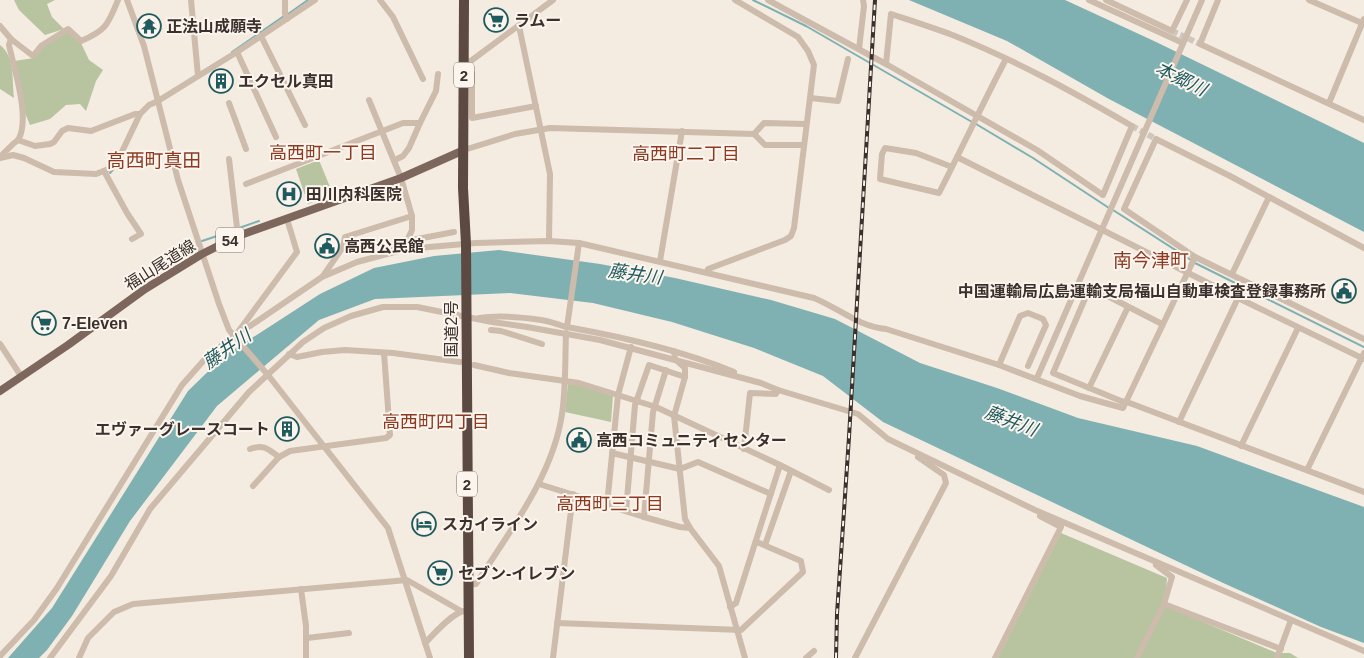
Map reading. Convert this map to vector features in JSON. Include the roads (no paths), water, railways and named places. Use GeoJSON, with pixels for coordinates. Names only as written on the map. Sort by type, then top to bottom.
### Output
{"type":"FeatureCollection","features":[{"type":"Feature","properties":{"kind":"highway","name":"国道2号"},"geometry":{"type":"LineString","coordinates":[[464,0],[463,188],[469,316],[468,585],[464,611],[469,658]]}},
{"type":"Feature","properties":{"kind":"main road","name":"福山尾道線"},"geometry":{"type":"LineString","coordinates":[[0,391],[68,345],[145,289],[202,254],[238,236],[401,178],[464,150]]}},
{"type":"Feature","properties":{"kind":"street"},"geometry":{"type":"LineString","coordinates":[[0,26],[33,56],[41,46],[68,29],[82,41],[95,35],[107,25],[118,0]]}},
{"type":"Feature","properties":{"kind":"street"},"geometry":{"type":"LineString","coordinates":[[127,0],[144,46],[178,180],[229,330],[236,336],[388,528],[430,658]]}},
{"type":"Feature","properties":{"kind":"street"},"geometry":{"type":"LineString","coordinates":[[191,0],[198,76]]}},
{"type":"Feature","properties":{"kind":"street"},"geometry":{"type":"LineString","coordinates":[[285,0],[286,16]]}},
{"type":"Feature","properties":{"kind":"street"},"geometry":{"type":"LineString","coordinates":[[0,158],[13,155],[54,172],[96,174],[111,168],[118,160],[140,114],[149,105],[237,52],[305,3],[315,0]]}},
{"type":"Feature","properties":{"kind":"street"},"geometry":{"type":"LineString","coordinates":[[380,0],[393,17],[423,79]]}},
{"type":"Feature","properties":{"kind":"street"},"geometry":{"type":"LineString","coordinates":[[536,106],[472,118],[472,73],[464,66],[553,0]]}},
{"type":"Feature","properties":{"kind":"street"},"geometry":{"type":"LineString","coordinates":[[707,272],[708,269],[785,240],[791,236],[794,228],[814,65],[808,51],[798,37],[735,0]]}},
{"type":"Feature","properties":{"kind":"street"},"geometry":{"type":"LineString","coordinates":[[768,0],[886,64],[1037,150],[1103,195],[1132,126],[1073,92],[1006,58],[955,36],[891,14],[886,64]]}},
{"type":"Feature","properties":{"kind":"street"},"geometry":{"type":"LineString","coordinates":[[859,49],[863,0]]}},
{"type":"Feature","properties":{"kind":"street"},"geometry":{"type":"LineString","coordinates":[[1089,0],[1182,44]]}},
{"type":"Feature","properties":{"kind":"street"},"geometry":{"type":"LineString","coordinates":[[1106,0],[1172,31],[1187,0]]}},
{"type":"Feature","properties":{"kind":"street"},"geometry":{"type":"LineString","coordinates":[[1037,378],[1202,0]]}},
{"type":"Feature","properties":{"kind":"street"},"geometry":{"type":"LineString","coordinates":[[1218,0],[1200,44],[1364,120]]}},
{"type":"Feature","properties":{"kind":"street"},"geometry":{"type":"LineString","coordinates":[[1309,0],[1363,22],[1329,103]]}},
{"type":"Feature","properties":{"kind":"street"},"geometry":{"type":"LineString","coordinates":[[520,26],[550,174],[549,241]]}},
{"type":"Feature","properties":{"kind":"street"},"geometry":{"type":"LineString","coordinates":[[261,36],[305,125]]}},
{"type":"Feature","properties":{"kind":"street"},"geometry":{"type":"LineString","coordinates":[[11,38],[9,46],[24,116],[22,134],[10,151],[13,155]]}},
{"type":"Feature","properties":{"kind":"street"},"geometry":{"type":"LineString","coordinates":[[237,52],[276,137]]}},
{"type":"Feature","properties":{"kind":"street"},"geometry":{"type":"LineString","coordinates":[[952,167],[916,153],[886,148],[882,154],[880,179],[939,193],[952,167],[957,157],[970,129],[1006,58]]}},
{"type":"Feature","properties":{"kind":"street"},"geometry":{"type":"LineString","coordinates":[[810,98],[838,101],[848,59]]}},
{"type":"Feature","properties":{"kind":"street"},"geometry":{"type":"LineString","coordinates":[[395,160],[403,156],[409,148],[436,91],[438,74]]}},
{"type":"Feature","properties":{"kind":"street"},"geometry":{"type":"LineString","coordinates":[[369,100],[395,160],[412,216],[412,230],[407,241],[386,249],[384,254]]}},
{"type":"Feature","properties":{"kind":"street"},"geometry":{"type":"LineString","coordinates":[[229,103],[246,149]]}},
{"type":"Feature","properties":{"kind":"street"},"geometry":{"type":"LineString","coordinates":[[16,142],[35,146],[50,144],[54,142],[62,131],[68,128],[91,131],[135,114],[140,114]]}},
{"type":"Feature","properties":{"kind":"street"},"geometry":{"type":"LineString","coordinates":[[246,184],[402,123],[420,123]]}},
{"type":"Feature","properties":{"kind":"street"},"geometry":{"type":"LineString","coordinates":[[754,134],[764,123],[806,124]]}},
{"type":"Feature","properties":{"kind":"street"},"geometry":{"type":"LineString","coordinates":[[464,150],[515,134],[550,128],[754,134],[765,145],[804,145]]}},
{"type":"Feature","properties":{"kind":"street"},"geometry":{"type":"LineString","coordinates":[[660,261],[682,131]]}},
{"type":"Feature","properties":{"kind":"street"},"geometry":{"type":"LineString","coordinates":[[1364,248],[1156,139],[1124,209],[1195,257],[1364,339]]}},
{"type":"Feature","properties":{"kind":"street"},"geometry":{"type":"LineString","coordinates":[[0,158],[16,142]]}},
{"type":"Feature","properties":{"kind":"street"},"geometry":{"type":"LineString","coordinates":[[957,157],[1102,230],[1188,270],[1298,328],[1363,357],[1307,470]]}},
{"type":"Feature","properties":{"kind":"street"},"geometry":{"type":"LineString","coordinates":[[229,158],[238,236]]}},
{"type":"Feature","properties":{"kind":"street"},"geometry":{"type":"LineString","coordinates":[[104,171],[141,234],[132,239]]}},
{"type":"Feature","properties":{"kind":"street"},"geometry":{"type":"LineString","coordinates":[[1232,274],[1269,197]]}},
{"type":"Feature","properties":{"kind":"street"},"geometry":{"type":"LineString","coordinates":[[326,274],[344,247],[345,237],[412,216]]}},
{"type":"Feature","properties":{"kind":"street"},"geometry":{"type":"LineString","coordinates":[[236,336],[297,252],[287,219]]}},
{"type":"Feature","properties":{"kind":"street"},"geometry":{"type":"LineString","coordinates":[[409,238],[412,240],[454,232]]}},
{"type":"Feature","properties":{"kind":"street"},"geometry":{"type":"LineString","coordinates":[[0,656],[34,620],[57,588],[182,385],[205,359],[326,274],[356,262],[406,249],[466,244],[549,241],[579,243],[814,298],[830,304],[872,328],[886,329],[999,365],[1080,396],[1123,408],[1195,257]]}},
{"type":"Feature","properties":{"kind":"street"},"geometry":{"type":"LineString","coordinates":[[468,585],[476,584],[539,484],[551,456],[562,414],[566,330],[579,243]]}},
{"type":"Feature","properties":{"kind":"street"},"geometry":{"type":"LineString","coordinates":[[1162,324],[1090,287],[1052,373],[1120,401],[1127,402],[1364,492]]}},
{"type":"Feature","properties":{"kind":"street"},"geometry":{"type":"LineString","coordinates":[[1179,422],[1238,298]]}},
{"type":"Feature","properties":{"kind":"street"},"geometry":{"type":"LineString","coordinates":[[50,658],[111,576],[150,509],[266,374],[303,342],[324,328],[351,316],[383,307],[417,307],[469,316],[500,324],[566,330],[592,330],[674,351],[718,365],[778,390],[858,414],[888,439],[1035,510],[1364,651]]}},
{"type":"Feature","properties":{"kind":"street"},"geometry":{"type":"LineString","coordinates":[[1089,388],[1128,307]]}},
{"type":"Feature","properties":{"kind":"street"},"geometry":{"type":"LineString","coordinates":[[999,365],[1020,316],[1028,313],[1043,319],[1046,324],[1028,366]]}},
{"type":"Feature","properties":{"kind":"street"},"geometry":{"type":"LineString","coordinates":[[469,316],[541,320],[566,330],[761,383]]}},
{"type":"Feature","properties":{"kind":"street"},"geometry":{"type":"LineString","coordinates":[[500,324],[501,331]]}},
{"type":"Feature","properties":{"kind":"street"},"geometry":{"type":"LineString","coordinates":[[1242,446],[1298,328]]}},
{"type":"Feature","properties":{"kind":"street"},"geometry":{"type":"LineString","coordinates":[[491,330],[501,331],[542,344]]}},
{"type":"Feature","properties":{"kind":"street"},"geometry":{"type":"LineString","coordinates":[[0,344],[21,376]]}},
{"type":"Feature","properties":{"kind":"street"},"geometry":{"type":"LineString","coordinates":[[608,506],[618,395],[631,347]]}},
{"type":"Feature","properties":{"kind":"street"},"geometry":{"type":"LineString","coordinates":[[290,354],[298,357],[345,350],[393,353],[460,362]]}},
{"type":"Feature","properties":{"kind":"street"},"geometry":{"type":"LineString","coordinates":[[674,351],[675,359],[685,368],[685,377],[674,416],[685,519],[719,566],[746,658]]}},
{"type":"Feature","properties":{"kind":"street"},"geometry":{"type":"LineString","coordinates":[[252,486],[279,457],[290,451],[386,438],[390,434],[384,353]]}},
{"type":"Feature","properties":{"kind":"street"},"geometry":{"type":"LineString","coordinates":[[474,365],[509,373],[579,383],[656,407],[829,490]]}},
{"type":"Feature","properties":{"kind":"street"},"geometry":{"type":"LineString","coordinates":[[626,511],[637,401],[649,365],[685,377]]}},
{"type":"Feature","properties":{"kind":"street"},"geometry":{"type":"LineString","coordinates":[[644,517],[654,412],[666,370]]}},
{"type":"Feature","properties":{"kind":"street"},"geometry":{"type":"LineString","coordinates":[[744,449],[750,393],[776,394],[778,390]]}},
{"type":"Feature","properties":{"kind":"street"},"geometry":{"type":"LineString","coordinates":[[250,450],[259,446],[268,449],[279,457]]}},
{"type":"Feature","properties":{"kind":"street"},"geometry":{"type":"LineString","coordinates":[[855,658],[946,483],[944,476],[905,448]]}},
{"type":"Feature","properties":{"kind":"street"},"geometry":{"type":"LineString","coordinates":[[612,453],[680,469],[698,462],[771,494]]}},
{"type":"Feature","properties":{"kind":"street"},"geometry":{"type":"LineString","coordinates":[[730,607],[736,603],[780,465]]}},
{"type":"Feature","properties":{"kind":"street"},"geometry":{"type":"LineString","coordinates":[[765,545],[791,471]]}},
{"type":"Feature","properties":{"kind":"street"},"geometry":{"type":"LineString","coordinates":[[539,484],[644,517],[690,528]]}},
{"type":"Feature","properties":{"kind":"street"},"geometry":{"type":"LineString","coordinates":[[553,658],[573,494]]}},
{"type":"Feature","properties":{"kind":"street"},"geometry":{"type":"LineString","coordinates":[[995,658],[1061,527],[1036,514],[1035,510]]}},
{"type":"Feature","properties":{"kind":"street"},"geometry":{"type":"LineString","coordinates":[[557,624],[741,630],[803,572],[801,561],[757,542]]}},
{"type":"Feature","properties":{"kind":"street"},"geometry":{"type":"LineString","coordinates":[[1137,658],[1164,604],[1172,577],[1148,559]]}},
{"type":"Feature","properties":{"kind":"street"},"geometry":{"type":"LineString","coordinates":[[79,658],[88,638],[114,612],[133,604],[407,580],[464,611],[445,624],[425,643]]}},
{"type":"Feature","properties":{"kind":"street"},"geometry":{"type":"LineString","coordinates":[[301,589],[307,638],[306,658]]}},
{"type":"Feature","properties":{"kind":"street"},"geometry":{"type":"LineString","coordinates":[[1164,604],[1281,649]]}},
{"type":"Feature","properties":{"kind":"street"},"geometry":{"type":"LineString","coordinates":[[1277,658],[1291,620]]}},
{"type":"Feature","properties":{"kind":"street"},"geometry":{"type":"LineString","coordinates":[[307,638],[350,633]]}},
{"type":"Feature","properties":{"kind":"street"},"geometry":{"type":"LineString","coordinates":[[806,658],[814,650]]}},
{"type":"Feature","properties":{"kind":"water","name":"本郷川"},"geometry":{"type":"Polygon","coordinates":[[[909,0],[1065,0],[1364,143],[1364,232],[1109,99],[1007,41],[909,0]]]}},
{"type":"Feature","properties":{"kind":"water","name":"藤井川"},"geometry":{"type":"Polygon","coordinates":[[[499,250],[600,264],[675,278],[771,300],[835,319],[920,363],[997,388],[1078,418],[1197,446],[1364,507],[1364,643],[1321,627],[1221,582],[883,422],[823,376],[754,348],[672,322],[593,303],[510,293],[375,299],[319,320],[217,406],[130,521],[72,616],[47,650],[39,658],[8,658],[52,608],[188,391],[224,356],[320,294],[374,268],[434,256],[499,250]]]}},
{"type":"Feature","properties":{"kind":"waterway"},"geometry":{"type":"LineString","coordinates":[[288,14],[308,0]]}},
{"type":"Feature","properties":{"kind":"waterway"},"geometry":{"type":"LineString","coordinates":[[753,0],[806,26],[972,122]]}},
{"type":"Feature","properties":{"kind":"waterway"},"geometry":{"type":"LineString","coordinates":[[232,52],[284,16]]}},
{"type":"Feature","properties":{"kind":"waterway"},"geometry":{"type":"LineString","coordinates":[[976,124],[1033,158],[1109,208]]}},
{"type":"Feature","properties":{"kind":"waterway"},"geometry":{"type":"LineString","coordinates":[[110,173],[118,164]]}},
{"type":"Feature","properties":{"kind":"waterway"},"geometry":{"type":"LineString","coordinates":[[1113,210],[1191,260]]}},
{"type":"Feature","properties":{"kind":"waterway"},"geometry":{"type":"LineString","coordinates":[[239,228],[259,221]]}},
{"type":"Feature","properties":{"kind":"waterway"},"geometry":{"type":"LineString","coordinates":[[202,241],[235,230]]}},
{"type":"Feature","properties":{"kind":"waterway"},"geometry":{"type":"LineString","coordinates":[[1195,263],[1364,347]]}},
{"type":"Feature","properties":{"kind":"tunnel"},"geometry":{"type":"LineString","coordinates":[[1172,31],[1200,44]]}},
{"type":"Feature","properties":{"kind":"tunnel"},"geometry":{"type":"LineString","coordinates":[[1132,126],[1156,139]]}},
{"type":"Feature","properties":{"kind":"railway"},"geometry":{"type":"LineString","coordinates":[[836,658],[837,614],[875,0]]}},
{"type":"Feature","properties":{"kind":"place","name":"ラムー"},"geometry":{"type":"Point","coordinates":[496,20]}},
{"type":"Feature","properties":{"kind":"place","name":"正法山成願寺"},"geometry":{"type":"Point","coordinates":[149,26]}},
{"type":"Feature","properties":{"kind":"place","name":"エクセル真田"},"geometry":{"type":"Point","coordinates":[221,81]}},
{"type":"Feature","properties":{"kind":"place","name":"田川内科医院"},"geometry":{"type":"Point","coordinates":[289,194]}},
{"type":"Feature","properties":{"kind":"place","name":"高西公民館"},"geometry":{"type":"Point","coordinates":[327,246]}},
{"type":"Feature","properties":{"kind":"place","name":"中国運輸局広島運輸支局福山自動車検査登録事務所"},"geometry":{"type":"Point","coordinates":[1344,291]}},
{"type":"Feature","properties":{"kind":"place","name":"7-Eleven"},"geometry":{"type":"Point","coordinates":[44,323]}},
{"type":"Feature","properties":{"kind":"place","name":"エヴァーグレースコート"},"geometry":{"type":"Point","coordinates":[287,429]}},
{"type":"Feature","properties":{"kind":"place","name":"高西コミュニティセンター"},"geometry":{"type":"Point","coordinates":[579,440]}},
{"type":"Feature","properties":{"kind":"place","name":"スカイライン"},"geometry":{"type":"Point","coordinates":[424,524]}},
{"type":"Feature","properties":{"kind":"place","name":"セブン-イレブン"},"geometry":{"type":"Point","coordinates":[440,573]}},
{"type":"Feature","properties":{"kind":"district","name":"高西町一丁目"},"geometry":{"type":"Point","coordinates":[323,153]}},
{"type":"Feature","properties":{"kind":"district","name":"高西町二丁目"},"geometry":{"type":"Point","coordinates":[686,154]}},
{"type":"Feature","properties":{"kind":"district","name":"高西町真田"},"geometry":{"type":"Point","coordinates":[154,160]}},
{"type":"Feature","properties":{"kind":"district","name":"南今津町"},"geometry":{"type":"Point","coordinates":[1151,260]}},
{"type":"Feature","properties":{"kind":"district","name":"高西町四丁目"},"geometry":{"type":"Point","coordinates":[436,422]}},
{"type":"Feature","properties":{"kind":"district","name":"高西町三丁目"},"geometry":{"type":"Point","coordinates":[610,504]}}]}
